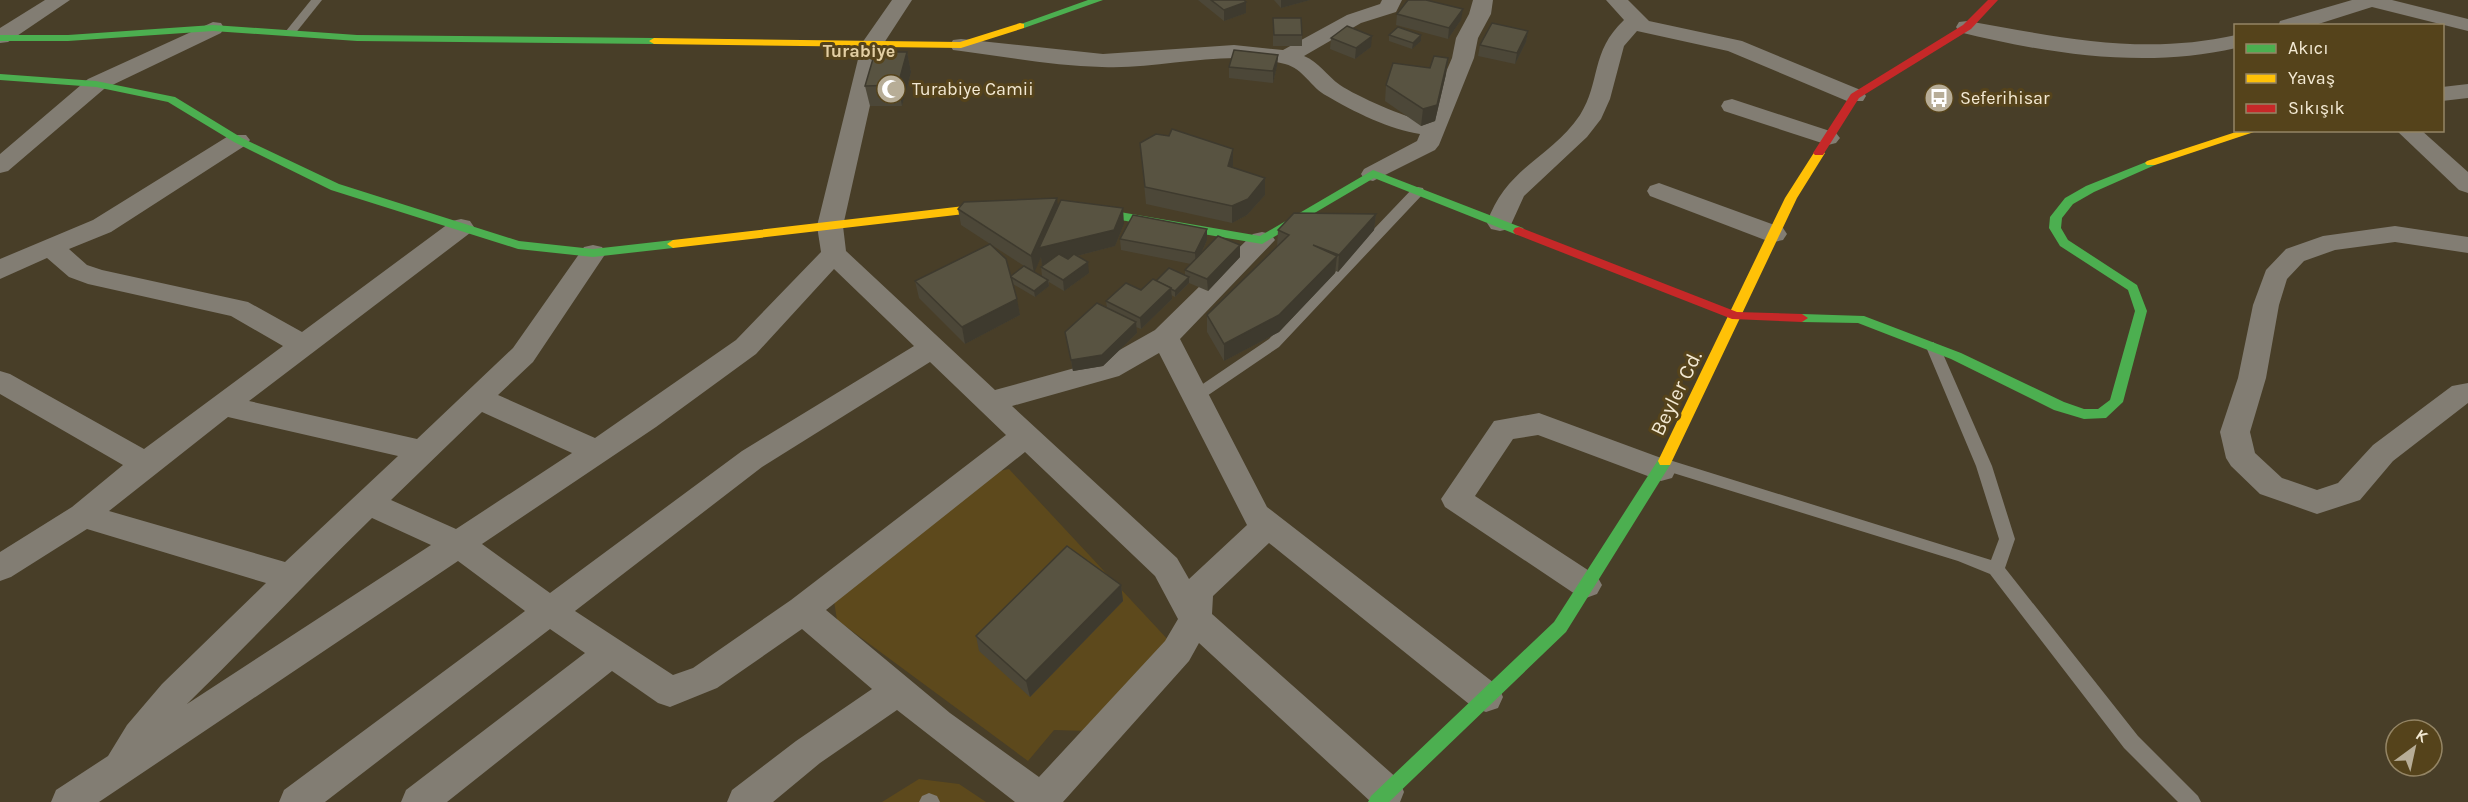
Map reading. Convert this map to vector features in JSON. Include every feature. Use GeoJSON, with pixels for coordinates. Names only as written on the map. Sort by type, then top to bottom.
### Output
{"type":"FeatureCollection","features":[{"type":"Feature","properties":{"kind":"street"},"geometry":{"type":"LineString","coordinates":[[0,37],[60,0]]}},
{"type":"Feature","properties":{"kind":"street"},"geometry":{"type":"LineString","coordinates":[[69,802],[596,450],[646,419],[746,347],[832,240],[873,43],[902,0]]}},
{"type":"Feature","properties":{"kind":"street"},"geometry":{"type":"LineString","coordinates":[[962,45],[1098,0]]}},
{"type":"Feature","properties":{"kind":"street"},"geometry":{"type":"LineString","coordinates":[[1287,57],[1354,19],[1389,8],[1392,0]]}},
{"type":"Feature","properties":{"kind":"street"},"geometry":{"type":"LineString","coordinates":[[989,402],[1108,369],[1165,337],[1263,240],[1373,174],[1427,145],[1463,58],[1467,38],[1480,14],[1483,0]]}},
{"type":"Feature","properties":{"kind":"street"},"geometry":{"type":"LineString","coordinates":[[1616,0],[1642,26],[1734,46],[1855,96]]}},
{"type":"Feature","properties":{"kind":"street"},"geometry":{"type":"LineString","coordinates":[[1967,0],[1992,3]]}},
{"type":"Feature","properties":{"kind":"street"},"geometry":{"type":"LineString","coordinates":[[2294,24],[2371,0],[2468,25]]}},
{"type":"Feature","properties":{"kind":"street","name":"Beyler Cd."},"geometry":{"type":"LineString","coordinates":[[1381,797],[1560,627],[1662,467],[1791,198],[1855,96],[1967,27],[1992,3]]}},
{"type":"Feature","properties":{"kind":"street"},"geometry":{"type":"LineString","coordinates":[[1500,223],[1502,214],[1513,194],[1588,120],[1600,99],[1609,59],[1619,37],[1636,20]]}},
{"type":"Feature","properties":{"kind":"street"},"geometry":{"type":"LineString","coordinates":[[1967,27],[2110,51],[2149,55],[2231,46]]}},
{"type":"Feature","properties":{"kind":"street"},"geometry":{"type":"LineString","coordinates":[[0,37],[68,38],[213,28],[357,38],[962,45],[1103,60],[1169,54],[1234,52],[1287,57],[1308,65],[1317,78],[1334,91],[1411,126],[1434,130]]}},
{"type":"Feature","properties":{"kind":"street"},"geometry":{"type":"LineString","coordinates":[[0,166],[96,84],[213,28]]}},
{"type":"Feature","properties":{"kind":"street"},"geometry":{"type":"LineString","coordinates":[[0,77],[96,84],[171,99],[238,140],[335,187],[518,245],[593,253],[740,234],[832,240],[973,209],[1021,208]]}},
{"type":"Feature","properties":{"kind":"street"},"geometry":{"type":"LineString","coordinates":[[2444,94],[2468,91]]}},
{"type":"Feature","properties":{"kind":"street"},"geometry":{"type":"LineString","coordinates":[[1732,106],[1828,138]]}},
{"type":"Feature","properties":{"kind":"street"},"geometry":{"type":"LineString","coordinates":[[1373,174],[1736,316],[1859,319],[1933,347],[2059,406],[2084,414],[2101,414],[2116,402],[2141,311],[2133,288],[2117,276],[2091,263],[2064,243],[2055,228],[2057,215],[2072,199],[2154,162],[2249,132]]}},
{"type":"Feature","properties":{"kind":"street"},"geometry":{"type":"LineString","coordinates":[[2409,132],[2468,185]]}},
{"type":"Feature","properties":{"kind":"street"},"geometry":{"type":"LineString","coordinates":[[0,270],[102,226],[238,140]]}},
{"type":"Feature","properties":{"kind":"street"},"geometry":{"type":"LineString","coordinates":[[1659,191],[1774,234]]}},
{"type":"Feature","properties":{"kind":"street"},"geometry":{"type":"LineString","coordinates":[[1069,207],[1263,240]]}},
{"type":"Feature","properties":{"kind":"street"},"geometry":{"type":"LineString","coordinates":[[0,568],[83,516],[145,464],[461,227]]}},
{"type":"Feature","properties":{"kind":"street"},"geometry":{"type":"LineString","coordinates":[[2468,245],[2395,234],[2332,242],[2295,255],[2275,276],[2252,378],[2235,432],[2241,458],[2271,486],[2318,502],[2349,492],[2383,453],[2462,393],[2468,393]]}},
{"type":"Feature","properties":{"kind":"street"},"geometry":{"type":"LineString","coordinates":[[832,240],[932,348],[1024,437],[1166,567],[1195,619],[1381,797]]}},
{"type":"Feature","properties":{"kind":"street"},"geometry":{"type":"LineString","coordinates":[[50,247],[78,271],[113,283],[240,308],[303,345]]}},
{"type":"Feature","properties":{"kind":"street"},"geometry":{"type":"LineString","coordinates":[[117,771],[139,736],[174,695],[249,623],[291,577],[523,355],[593,253]]}},
{"type":"Feature","properties":{"kind":"street"},"geometry":{"type":"LineString","coordinates":[[1165,337],[1256,515],[1486,697]]}},
{"type":"Feature","properties":{"kind":"street"},"geometry":{"type":"LineString","coordinates":[[297,802],[752,459],[932,348]]}},
{"type":"Feature","properties":{"kind":"street"},"geometry":{"type":"LineString","coordinates":[[0,381],[145,464]]}},
{"type":"Feature","properties":{"kind":"street"},"geometry":{"type":"LineString","coordinates":[[478,398],[596,450]]}},
{"type":"Feature","properties":{"kind":"street"},"geometry":{"type":"LineString","coordinates":[[224,405],[423,451]]}},
{"type":"Feature","properties":{"kind":"street"},"geometry":{"type":"LineString","coordinates":[[1586,585],[1456,499],[1504,429],[1539,424],[1662,467]]}},
{"type":"Feature","properties":{"kind":"street"},"geometry":{"type":"LineString","coordinates":[[368,503],[457,543],[549,610],[670,692],[705,678],[803,610],[1024,437]]}},
{"type":"Feature","properties":{"kind":"street"},"geometry":{"type":"LineString","coordinates":[[83,516],[291,577]]}},
{"type":"Feature","properties":{"kind":"street"},"geometry":{"type":"LineString","coordinates":[[803,610],[939,724],[1043,801],[1177,651],[1195,619],[1197,591],[1268,525]]}},
{"type":"Feature","properties":{"kind":"street"},"geometry":{"type":"LineString","coordinates":[[419,802],[611,652]]}},
{"type":"Feature","properties":{"kind":"street"},"geometry":{"type":"LineString","coordinates":[[745,802],[808,753],[899,690]]}},
{"type":"Feature","properties":{"kind":"lane"},"geometry":{"type":"LineString","coordinates":[[290,33],[317,0]]}},
{"type":"Feature","properties":{"kind":"lane"},"geometry":{"type":"LineString","coordinates":[[1196,396],[1274,343],[1418,191]]}},
{"type":"Feature","properties":{"kind":"lane"},"geometry":{"type":"LineString","coordinates":[[1933,347],[1984,466],[2007,539],[1996,569]]}},
{"type":"Feature","properties":{"kind":"lane"},"geometry":{"type":"LineString","coordinates":[[1662,467],[1936,548],[1996,569],[2131,742],[2191,802]]}},
{"type":"Feature","properties":{"kind":"shaded area"},"geometry":{"type":"Polygon","coordinates":[[[1009,469],[1171,643],[1089,731],[1054,730],[1028,761],[837,620],[833,595],[989,473],[1009,469]]]}},
{"type":"Feature","properties":{"kind":"shaded area"},"geometry":{"type":"Polygon","coordinates":[[[919,779],[959,784],[986,802],[882,802],[919,779]]]}},
{"type":"Feature","properties":{"kind":"building"},"geometry":{"type":"Polygon","coordinates":[[[1211,0],[1244,0],[1246,2],[1224,10],[1211,0]]]}},
{"type":"Feature","properties":{"kind":"building"},"geometry":{"type":"Polygon","coordinates":[[[1408,0],[1426,0],[1463,9],[1449,28],[1397,14],[1408,0]]]}},
{"type":"Feature","properties":{"kind":"building"},"geometry":{"type":"Polygon","coordinates":[[[1273,18],[1301,18],[1302,35],[1274,35],[1273,18]]]}},
{"type":"Feature","properties":{"kind":"building"},"geometry":{"type":"Polygon","coordinates":[[[1492,23],[1528,31],[1517,53],[1480,45],[1492,23]]]}},
{"type":"Feature","properties":{"kind":"building"},"geometry":{"type":"Polygon","coordinates":[[[1347,26],[1372,36],[1356,48],[1331,38],[1347,26]]]}},
{"type":"Feature","properties":{"kind":"building"},"geometry":{"type":"Polygon","coordinates":[[[1398,27],[1421,35],[1413,43],[1389,35],[1398,27]]]}},
{"type":"Feature","properties":{"kind":"building"},"geometry":{"type":"Polygon","coordinates":[[[1234,50],[1278,55],[1273,71],[1229,67],[1234,50]]]}},
{"type":"Feature","properties":{"kind":"building"},"geometry":{"type":"Polygon","coordinates":[[[875,52],[907,52],[898,85],[865,86],[875,52]]]}},
{"type":"Feature","properties":{"kind":"building"},"geometry":{"type":"Polygon","coordinates":[[[1434,56],[1448,58],[1437,105],[1423,109],[1386,85],[1393,63],[1430,68],[1434,56]]]}},
{"type":"Feature","properties":{"kind":"building"},"geometry":{"type":"Polygon","coordinates":[[[1172,129],[1233,149],[1228,166],[1265,178],[1248,199],[1232,206],[1145,187],[1140,143],[1156,134],[1169,136],[1172,129]]]}},
{"type":"Feature","properties":{"kind":"building"},"geometry":{"type":"Polygon","coordinates":[[[1057,198],[1031,256],[958,209],[964,202],[1057,198]]]}},
{"type":"Feature","properties":{"kind":"building"},"geometry":{"type":"Polygon","coordinates":[[[1061,200],[1123,208],[1114,230],[1039,248],[1061,200]]]}},
{"type":"Feature","properties":{"kind":"building"},"geometry":{"type":"Polygon","coordinates":[[[1294,213],[1376,214],[1339,255],[1313,245],[1337,256],[1279,315],[1224,344],[1207,315],[1289,235],[1278,230],[1294,213]]]}},
{"type":"Feature","properties":{"kind":"building"},"geometry":{"type":"Polygon","coordinates":[[[1133,215],[1207,229],[1195,253],[1120,239],[1133,215]]]}},
{"type":"Feature","properties":{"kind":"building"},"geometry":{"type":"Polygon","coordinates":[[[1218,236],[1240,245],[1207,279],[1185,270],[1218,236]]]}},
{"type":"Feature","properties":{"kind":"building"},"geometry":{"type":"Polygon","coordinates":[[[990,244],[1006,259],[1017,299],[962,327],[915,281],[990,244]]]}},
{"type":"Feature","properties":{"kind":"building"},"geometry":{"type":"Polygon","coordinates":[[[1059,254],[1068,259],[1074,254],[1088,262],[1063,280],[1041,267],[1059,254]]]}},
{"type":"Feature","properties":{"kind":"building"},"geometry":{"type":"Polygon","coordinates":[[[1024,266],[1048,280],[1034,291],[1011,277],[1024,266]]]}},
{"type":"Feature","properties":{"kind":"building"},"geometry":{"type":"Polygon","coordinates":[[[1169,268],[1189,277],[1175,291],[1156,281],[1169,268]]]}},
{"type":"Feature","properties":{"kind":"building"},"geometry":{"type":"Polygon","coordinates":[[[1153,279],[1171,288],[1140,318],[1106,301],[1126,283],[1141,290],[1153,279]]]}},
{"type":"Feature","properties":{"kind":"building"},"geometry":{"type":"Polygon","coordinates":[[[1097,303],[1136,322],[1102,355],[1071,360],[1065,332],[1097,303]]]}},
{"type":"Feature","properties":{"kind":"building"},"geometry":{"type":"Polygon","coordinates":[[[1067,546],[1121,585],[1026,681],[976,636],[1067,546]]]}},
{"type":"Feature","properties":{"kind":"traffic: fast"},"geometry":{"type":"LineString","coordinates":[[1020,26],[1098,0]]}},
{"type":"Feature","properties":{"kind":"traffic: fast"},"geometry":{"type":"LineString","coordinates":[[0,38],[68,38],[213,28],[357,38],[654,41]]}},
{"type":"Feature","properties":{"kind":"traffic: fast"},"geometry":{"type":"LineString","coordinates":[[0,77],[96,84],[171,99],[238,140],[335,187],[518,245],[593,253],[673,244]]}},
{"type":"Feature","properties":{"kind":"traffic: fast"},"geometry":{"type":"LineString","coordinates":[[1802,318],[1859,319],[1956,356],[2059,406],[2084,414],[2101,414],[2116,402],[2141,311],[2133,288],[2064,243],[2055,228],[2056,217],[2069,201],[2090,189],[2151,163]]}},
{"type":"Feature","properties":{"kind":"traffic: fast"},"geometry":{"type":"LineString","coordinates":[[1079,209],[1262,240],[1373,174],[1519,231]]}},
{"type":"Feature","properties":{"kind":"traffic: fast"},"geometry":{"type":"LineString","coordinates":[[1377,802],[1560,627],[1665,461]]}},
{"type":"Feature","properties":{"kind":"traffic: slow"},"geometry":{"type":"LineString","coordinates":[[654,41],[961,45],[1020,26]]}},
{"type":"Feature","properties":{"kind":"traffic: slow"},"geometry":{"type":"LineString","coordinates":[[2151,163],[2249,132]]}},
{"type":"Feature","properties":{"kind":"traffic: slow"},"geometry":{"type":"LineString","coordinates":[[1665,461],[1791,198],[1819,153]]}},
{"type":"Feature","properties":{"kind":"traffic: slow"},"geometry":{"type":"LineString","coordinates":[[673,244],[973,209],[1003,208]]}},
{"type":"Feature","properties":{"kind":"traffic: jam"},"geometry":{"type":"LineString","coordinates":[[1819,153],[1855,96],[1967,27],[1993,0]]}},
{"type":"Feature","properties":{"kind":"traffic: jam"},"geometry":{"type":"LineString","coordinates":[[1519,231],[1736,316],[1802,318]]}},
{"type":"Feature","properties":{"kind":"place","name":"Turabiye Camii"},"geometry":{"type":"Point","coordinates":[891,89]}},
{"type":"Feature","properties":{"kind":"place","name":"Seferihisar"},"geometry":{"type":"Point","coordinates":[1939,98]}},
{"type":"Feature","properties":{"kind":"district","name":"Turabiye"},"geometry":{"type":"Point","coordinates":[859,51]}}]}
